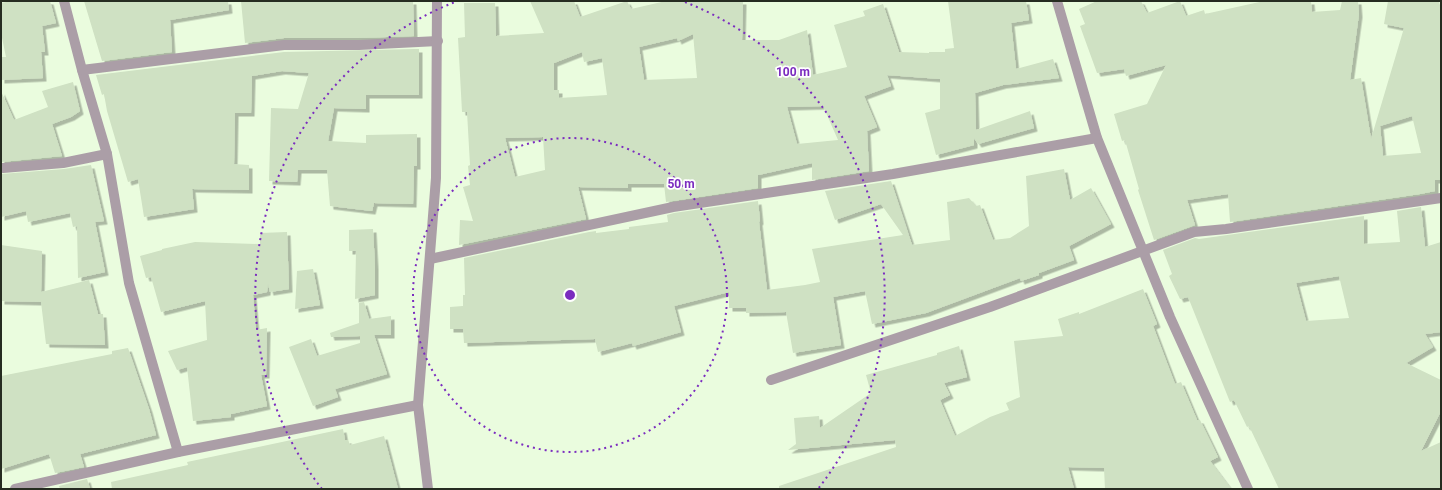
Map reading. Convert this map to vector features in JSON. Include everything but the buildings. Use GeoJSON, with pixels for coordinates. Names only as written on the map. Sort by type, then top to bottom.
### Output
{"type":"FeatureCollection","features":[{"type":"Feature","properties":{"kind":"street"},"geometry":{"type":"LineString","coordinates":[[64,1],[82,70],[107,154],[129,283],[178,452]]}},
{"type":"Feature","properties":{"kind":"street"},"geometry":{"type":"LineString","coordinates":[[428,489],[418,404],[436,178],[438,1]]}},
{"type":"Feature","properties":{"kind":"street"},"geometry":{"type":"LineString","coordinates":[[1057,1],[1097,138],[1170,317],[1248,489]]}},
{"type":"Feature","properties":{"kind":"street"},"geometry":{"type":"LineString","coordinates":[[82,70],[284,45],[359,45],[438,41]]}},
{"type":"Feature","properties":{"kind":"street"},"geometry":{"type":"LineString","coordinates":[[430,259],[673,207],[893,174],[1097,138]]}},
{"type":"Feature","properties":{"kind":"street"},"geometry":{"type":"LineString","coordinates":[[3,168],[63,162],[107,154]]}},
{"type":"Feature","properties":{"kind":"street"},"geometry":{"type":"LineString","coordinates":[[771,380],[990,306],[1194,232],[1226,230],[1441,198]]}},
{"type":"Feature","properties":{"kind":"street"},"geometry":{"type":"LineString","coordinates":[[15,489],[178,452],[418,404]]}}]}
